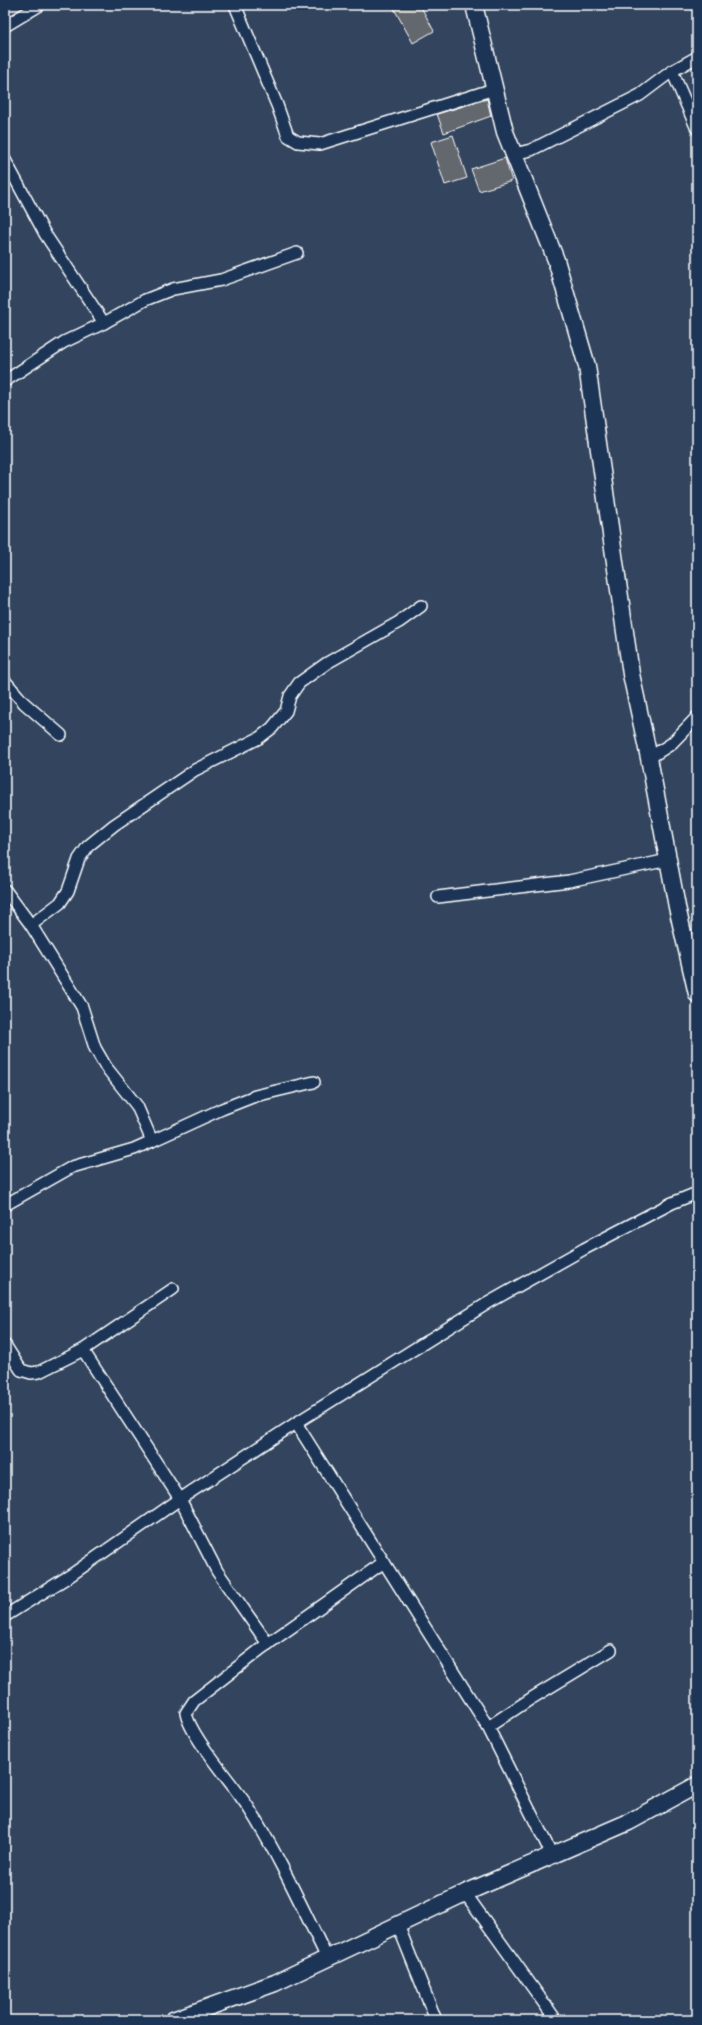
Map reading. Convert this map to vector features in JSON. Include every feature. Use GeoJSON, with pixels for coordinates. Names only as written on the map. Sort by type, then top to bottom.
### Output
{"type":"FeatureCollection","features":[{"type":"Feature","properties":{"kind":"main road"},"geometry":{"type":"LineString","coordinates":[[474,5],[505,132],[556,260],[587,366],[631,674],[649,758],[668,860],[693,956],[697,994]]}},
{"type":"Feature","properties":{"kind":"main road"},"geometry":{"type":"LineString","coordinates":[[173,2020],[275,1983],[465,1893],[629,1822],[697,1785]]}},
{"type":"Feature","properties":{"kind":"street"},"geometry":{"type":"LineString","coordinates":[[5,26],[40,5]]}},
{"type":"Feature","properties":{"kind":"street"},"geometry":{"type":"LineString","coordinates":[[235,5],[277,105],[285,130],[288,136],[298,142],[320,144],[494,89]]}},
{"type":"Feature","properties":{"kind":"street"},"geometry":{"type":"LineString","coordinates":[[514,154],[530,150],[640,95],[672,71],[697,57]]}},
{"type":"Feature","properties":{"kind":"street"},"geometry":{"type":"LineString","coordinates":[[672,71],[697,129]]}},
{"type":"Feature","properties":{"kind":"street"},"geometry":{"type":"LineString","coordinates":[[5,160],[44,234],[104,323]]}},
{"type":"Feature","properties":{"kind":"street"},"geometry":{"type":"LineString","coordinates":[[5,381],[64,342],[104,323],[145,300],[173,289],[221,280],[296,253]]}},
{"type":"Feature","properties":{"kind":"street"},"geometry":{"type":"LineString","coordinates":[[31,925],[60,903],[68,891],[79,859],[88,846],[114,825],[195,770],[259,738],[272,728],[286,711],[290,696],[299,683],[327,663],[399,622],[421,606]]}},
{"type":"Feature","properties":{"kind":"street"},"geometry":{"type":"LineString","coordinates":[[5,681],[24,703],[61,735]]}},
{"type":"Feature","properties":{"kind":"street"},"geometry":{"type":"LineString","coordinates":[[649,758],[671,744],[697,717]]}},
{"type":"Feature","properties":{"kind":"street"},"geometry":{"type":"LineString","coordinates":[[438,897],[569,881],[668,860]]}},
{"type":"Feature","properties":{"kind":"street"},"geometry":{"type":"LineString","coordinates":[[5,890],[31,925],[82,1007],[95,1048],[106,1067],[136,1106],[152,1141]]}},
{"type":"Feature","properties":{"kind":"street"},"geometry":{"type":"LineString","coordinates":[[5,1205],[72,1168],[134,1149],[222,1109],[255,1096],[314,1082]]}},
{"type":"Feature","properties":{"kind":"street"},"geometry":{"type":"LineString","coordinates":[[5,1616],[71,1575],[180,1499],[296,1423],[488,1303],[672,1202],[697,1193]]}},
{"type":"Feature","properties":{"kind":"street"},"geometry":{"type":"LineString","coordinates":[[5,1345],[21,1370],[31,1373],[39,1372],[83,1350],[173,1289]]}},
{"type":"Feature","properties":{"kind":"street"},"geometry":{"type":"LineString","coordinates":[[83,1350],[180,1499],[217,1571],[268,1644]]}},
{"type":"Feature","properties":{"kind":"street"},"geometry":{"type":"LineString","coordinates":[[296,1423],[488,1726],[552,1855]]}},
{"type":"Feature","properties":{"kind":"street"},"geometry":{"type":"LineString","coordinates":[[328,1958],[289,1880],[248,1807],[188,1720],[186,1713],[194,1701],[268,1644],[384,1562]]}},
{"type":"Feature","properties":{"kind":"street"},"geometry":{"type":"LineString","coordinates":[[488,1726],[611,1650]]}},
{"type":"Feature","properties":{"kind":"street"},"geometry":{"type":"LineString","coordinates":[[465,1893],[556,2020]]}},
{"type":"Feature","properties":{"kind":"street"},"geometry":{"type":"LineString","coordinates":[[398,1925],[436,2020]]}},
{"type":"Feature","properties":{"kind":"building"},"geometry":{"type":"Polygon","coordinates":[[[392,5],[420,5],[434,31],[413,43],[392,5]]]}},
{"type":"Feature","properties":{"kind":"building"},"geometry":{"type":"Polygon","coordinates":[[[487,99],[491,116],[444,133],[437,114],[487,99]]]}},
{"type":"Feature","properties":{"kind":"building"},"geometry":{"type":"Polygon","coordinates":[[[453,135],[467,178],[445,185],[431,142],[453,135]]]}},
{"type":"Feature","properties":{"kind":"building"},"geometry":{"type":"Polygon","coordinates":[[[505,158],[512,181],[479,191],[471,169],[505,158]]]}}]}
